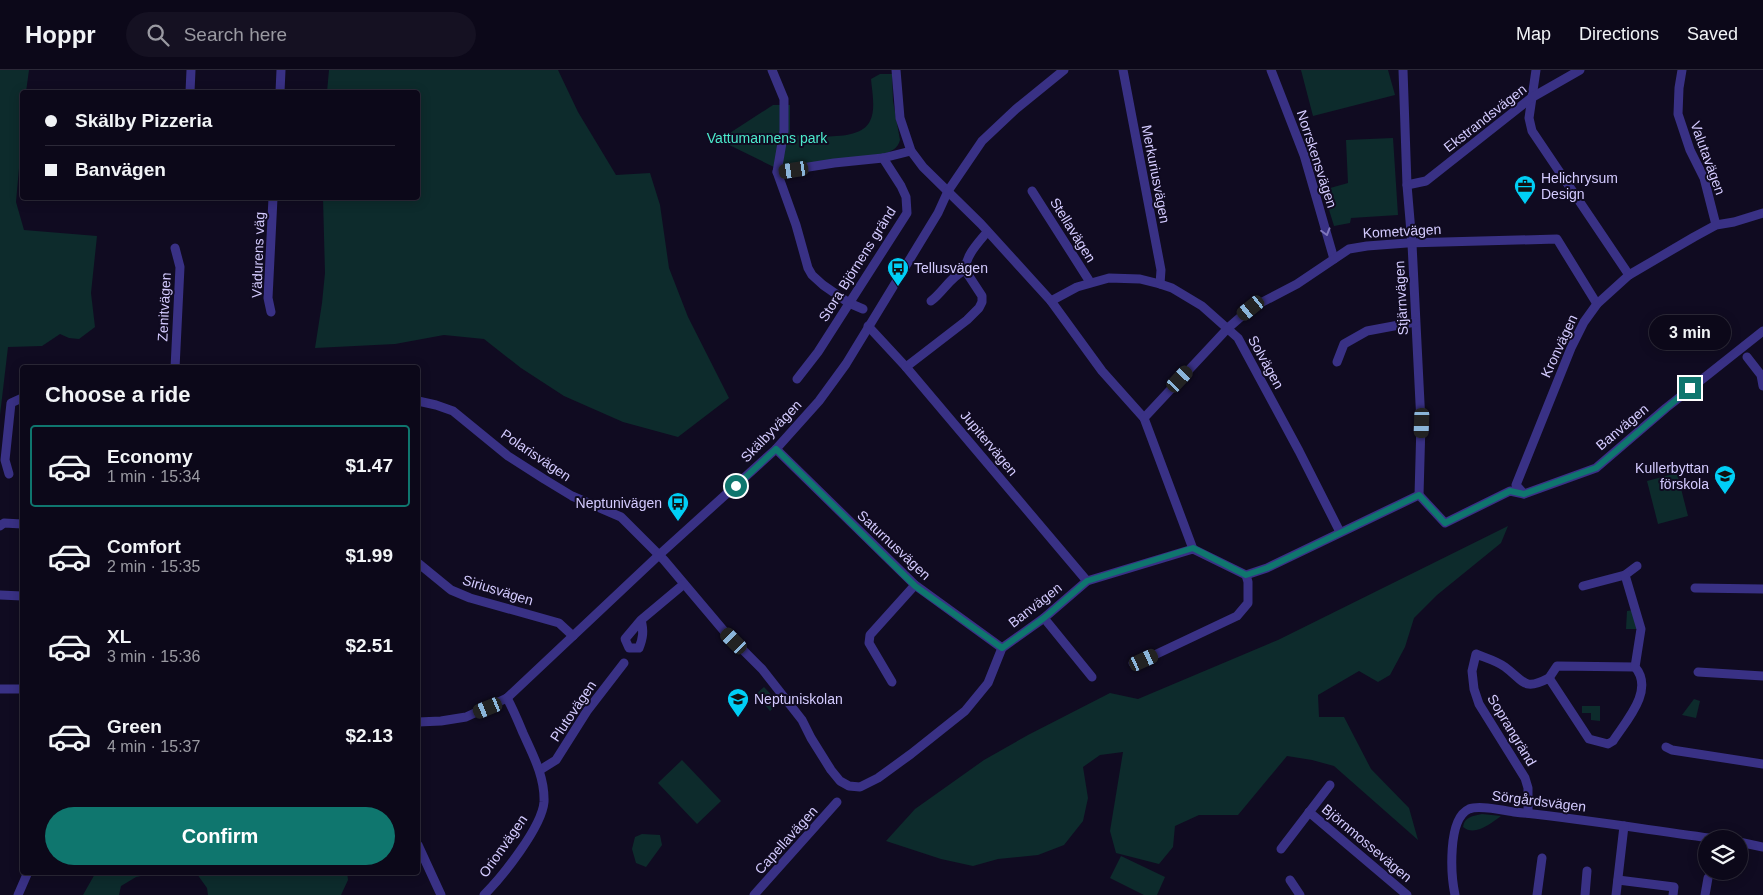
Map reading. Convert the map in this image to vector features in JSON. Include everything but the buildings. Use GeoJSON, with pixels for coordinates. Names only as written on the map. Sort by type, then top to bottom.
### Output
{"type":"FeatureCollection","features":[{"type":"Feature","properties":{"kind":"street"},"geometry":{"type":"LineString","coordinates":[[190,90],[191,70]]}},
{"type":"Feature","properties":{"kind":"street"},"geometry":{"type":"LineString","coordinates":[[280,90],[281,70]]}},
{"type":"Feature","properties":{"kind":"street"},"geometry":{"type":"LineString","coordinates":[[772,70],[784,99],[784,131],[777,172],[806,260],[812,275],[823,285],[863,309]]}},
{"type":"Feature","properties":{"kind":"street"},"geometry":{"type":"LineString","coordinates":[[896,70],[900,118],[911,151],[923,167],[948,191],[1051,301],[1102,370],[1144,418],[1193,548],[1246,575],[1267,568],[1419,495]]}},
{"type":"Feature","properties":{"kind":"street","name":"Skälbyvägen"},"geometry":{"type":"LineString","coordinates":[[420,722],[466,717],[507,698],[659,555],[776,449],[818,401],[846,364],[938,213],[948,191],[982,141],[1016,109],[1064,70]]}},
{"type":"Feature","properties":{"kind":"street","name":"Merkuriusvägen"},"geometry":{"type":"LineString","coordinates":[[1123,70],[1161,270],[1160,284]]}},
{"type":"Feature","properties":{"kind":"street","name":"Norrskensvägen"},"geometry":{"type":"LineString","coordinates":[[1271,70],[1304,155],[1334,259]]}},
{"type":"Feature","properties":{"kind":"street","name":"Stjärnvägen"},"geometry":{"type":"LineString","coordinates":[[1404,70],[1407,185],[1422,423],[1419,495]]}},
{"type":"Feature","properties":{"kind":"street"},"geometry":{"type":"LineString","coordinates":[[1536,70],[1529,118],[1532,131],[1629,275]]}},
{"type":"Feature","properties":{"kind":"street","name":"Ekstrandsvägen"},"geometry":{"type":"LineString","coordinates":[[1407,185],[1426,181],[1532,98],[1580,70]]}},
{"type":"Feature","properties":{"kind":"street","name":"Valutavägen"},"geometry":{"type":"LineString","coordinates":[[1682,70],[1678,114],[1690,150],[1704,178],[1716,225]]}},
{"type":"Feature","properties":{"kind":"street"},"geometry":{"type":"LineString","coordinates":[[777,172],[883,158],[911,151]]}},
{"type":"Feature","properties":{"kind":"street","name":"Stora Björnens gränd"},"geometry":{"type":"LineString","coordinates":[[797,379],[818,352],[907,213],[906,197],[883,158]]}},
{"type":"Feature","properties":{"kind":"street","name":"Stellavägen"},"geometry":{"type":"LineString","coordinates":[[1032,191],[1090,282]]}},
{"type":"Feature","properties":{"kind":"street","name":"Vädurens väg"},"geometry":{"type":"LineString","coordinates":[[271,312],[268,298],[273,200]]}},
{"type":"Feature","properties":{"kind":"street","name":"Kronvägen"},"geometry":{"type":"LineString","coordinates":[[1524,494],[1516,485],[1571,348],[1584,322],[1597,304],[1629,275],[1716,225],[1763,214]]}},
{"type":"Feature","properties":{"kind":"street"},"geometry":{"type":"LineString","coordinates":[[906,366],[967,320],[979,308],[982,296],[965,270],[966,260],[987,232]]}},
{"type":"Feature","properties":{"kind":"street","name":"Kometvägen"},"geometry":{"type":"LineString","coordinates":[[1144,418],[1228,328],[1251,308],[1296,284],[1349,249],[1366,246],[1558,238],[1597,304]]}},
{"type":"Feature","properties":{"kind":"street","name":"Zenitvägen"},"geometry":{"type":"LineString","coordinates":[[175,248],[180,267],[175,365]]}},
{"type":"Feature","properties":{"kind":"street"},"geometry":{"type":"LineString","coordinates":[[931,301],[965,270]]}},
{"type":"Feature","properties":{"kind":"street","name":"Solvägen"},"geometry":{"type":"LineString","coordinates":[[1051,301],[1090,282],[1109,278],[1140,279],[1172,288],[1202,306],[1238,338],[1304,460],[1340,532]]}},
{"type":"Feature","properties":{"kind":"street"},"geometry":{"type":"LineString","coordinates":[[1337,362],[1344,344],[1367,331],[1415,322]]}},
{"type":"Feature","properties":{"kind":"street","name":"Jupitervägen"},"geometry":{"type":"LineString","coordinates":[[868,326],[906,366],[1087,581]]}},
{"type":"Feature","properties":{"kind":"street","name":"Banvägen"},"geometry":{"type":"LineString","coordinates":[[1419,495],[1445,523],[1510,491],[1524,494],[1596,468],[1666,408],[1763,331]]}},
{"type":"Feature","properties":{"kind":"street"},"geometry":{"type":"LineString","coordinates":[[1747,357],[1761,375],[1763,381]]}},
{"type":"Feature","properties":{"kind":"street"},"geometry":{"type":"LineString","coordinates":[[9,474],[5,460],[11,403],[20,399]]}},
{"type":"Feature","properties":{"kind":"street","name":"Polarisvägen"},"geometry":{"type":"LineString","coordinates":[[420,401],[453,411],[508,456],[544,479],[572,496],[621,517],[659,555]]}},
{"type":"Feature","properties":{"kind":"street","name":"Saturnusvägen"},"geometry":{"type":"LineString","coordinates":[[776,449],[915,586],[1002,648]]}},
{"type":"Feature","properties":{"kind":"street"},"geometry":{"type":"LineString","coordinates":[[0,526],[4,523],[20,524]]}},
{"type":"Feature","properties":{"kind":"street","name":"Banvägen"},"geometry":{"type":"LineString","coordinates":[[1002,648],[1044,618],[1087,581],[1193,548]]}},
{"type":"Feature","properties":{"kind":"street"},"geometry":{"type":"LineString","coordinates":[[659,555],[724,632],[762,669],[802,720],[811,738],[840,781],[849,786],[860,787],[878,778],[965,711],[988,683],[1002,648]]}},
{"type":"Feature","properties":{"kind":"street","name":"Siriusvägen"},"geometry":{"type":"LineString","coordinates":[[420,565],[451,590],[470,598],[559,622],[573,636]]}},
{"type":"Feature","properties":{"kind":"street"},"geometry":{"type":"LineString","coordinates":[[1583,586],[1625,575],[1637,566]]}},
{"type":"Feature","properties":{"kind":"street"},"geometry":{"type":"LineString","coordinates":[[1133,663],[1144,660],[1237,616],[1248,603],[1246,575]]}},
{"type":"Feature","properties":{"kind":"street"},"geometry":{"type":"LineString","coordinates":[[1549,678],[1588,739],[1608,744],[1613,741],[1635,708],[1642,685],[1641,673],[1635,667],[1641,629],[1625,575]]}},
{"type":"Feature","properties":{"kind":"street"},"geometry":{"type":"LineString","coordinates":[[641,620],[684,584]]}},
{"type":"Feature","properties":{"kind":"street"},"geometry":{"type":"LineString","coordinates":[[892,682],[869,643],[870,635],[915,586]]}},
{"type":"Feature","properties":{"kind":"street"},"geometry":{"type":"LineString","coordinates":[[1695,588],[1763,589]]}},
{"type":"Feature","properties":{"kind":"street"},"geometry":{"type":"LineString","coordinates":[[0,595],[20,596]]}},
{"type":"Feature","properties":{"kind":"street"},"geometry":{"type":"LineString","coordinates":[[1044,618],[1092,676]]}},
{"type":"Feature","properties":{"kind":"street","name":"Soprangränd"},"geometry":{"type":"LineString","coordinates":[[1528,813],[1528,788],[1525,778],[1479,704],[1474,689],[1472,671],[1476,654],[1498,663],[1528,685],[1536,685],[1549,678],[1557,666],[1635,667]]}},
{"type":"Feature","properties":{"kind":"street","name":"Plutovägen"},"geometry":{"type":"LineString","coordinates":[[540,770],[556,760],[587,711],[624,663]]}},
{"type":"Feature","properties":{"kind":"street"},"geometry":{"type":"LineString","coordinates":[[1698,672],[1763,676]]}},
{"type":"Feature","properties":{"kind":"street"},"geometry":{"type":"LineString","coordinates":[[0,689],[20,689]]}},
{"type":"Feature","properties":{"kind":"street","name":"Orionvägen"},"geometry":{"type":"LineString","coordinates":[[484,895],[512,860],[538,821],[544,803],[540,770],[507,698]]}},
{"type":"Feature","properties":{"kind":"street"},"geometry":{"type":"LineString","coordinates":[[1666,747],[1672,750],[1763,764]]}},
{"type":"Feature","properties":{"kind":"street","name":"Björnmossevägen"},"geometry":{"type":"LineString","coordinates":[[1281,848],[1330,785]]}},
{"type":"Feature","properties":{"kind":"street","name":"Capellavägen"},"geometry":{"type":"LineString","coordinates":[[754,895],[837,802]]}},
{"type":"Feature","properties":{"kind":"street","name":"Sörgårdsvägen"},"geometry":{"type":"LineString","coordinates":[[1455,895],[1452,864],[1457,823],[1463,814],[1474,808],[1528,813],[1698,836]]}},
{"type":"Feature","properties":{"kind":"street","name":"Björnmossevägen"},"geometry":{"type":"LineString","coordinates":[[1309,812],[1408,895]]}},
{"type":"Feature","properties":{"kind":"street"},"geometry":{"type":"LineString","coordinates":[[1616,895],[1624,826]]}},
{"type":"Feature","properties":{"kind":"street"},"geometry":{"type":"LineString","coordinates":[[1748,844],[1763,847]]}},
{"type":"Feature","properties":{"kind":"street"},"geometry":{"type":"LineString","coordinates":[[420,849],[441,895]]}},
{"type":"Feature","properties":{"kind":"street"},"geometry":{"type":"LineString","coordinates":[[1537,895],[1542,858]]}},
{"type":"Feature","properties":{"kind":"street"},"geometry":{"type":"LineString","coordinates":[[1584,895],[1587,871]]}},
{"type":"Feature","properties":{"kind":"street"},"geometry":{"type":"LineString","coordinates":[[18,895],[27,875]]}},
{"type":"Feature","properties":{"kind":"street"},"geometry":{"type":"LineString","coordinates":[[1290,880],[1300,895]]}},
{"type":"Feature","properties":{"kind":"street"},"geometry":{"type":"LineString","coordinates":[[1618,880],[1674,887],[1673,895]]}},
{"type":"Feature","properties":{"kind":"street"},"geometry":{"type":"LineString","coordinates":[[1705,895],[1708,880]]}},
{"type":"Feature","properties":{"kind":"green space"},"geometry":{"type":"Polygon","coordinates":[[[0,70],[29,70],[26,90],[20,90],[20,157],[16,202],[24,230],[97,236],[91,293],[95,327],[79,339],[69,338],[60,334],[42,346],[8,347],[0,415],[0,70]]]}},
{"type":"Feature","properties":{"kind":"green space"},"geometry":{"type":"Polygon","coordinates":[[[329,70],[558,70],[578,112],[616,175],[650,173],[660,205],[669,268],[688,317],[729,398],[678,437],[623,422],[564,396],[521,368],[484,339],[444,335],[395,344],[315,348],[325,273],[323,200],[420,200],[420,90],[327,90],[329,70]]]}},
{"type":"Feature","properties":{"kind":"green space"},"geometry":{"type":"Polygon","coordinates":[[[1301,70],[1388,70],[1395,95],[1313,116],[1301,70]]]}},
{"type":"Feature","properties":{"kind":"green space","name":"Vattumannens park"},"geometry":{"type":"Polygon","coordinates":[[[880,74],[892,74],[893,101],[900,140],[893,150],[887,153],[778,169],[719,140],[773,105],[790,105],[790,135],[834,136],[856,132],[865,128],[870,121],[873,106],[871,79],[880,74]]]}},
{"type":"Feature","properties":{"kind":"green space"},"geometry":{"type":"Polygon","coordinates":[[[1393,138],[1398,215],[1351,218],[1350,223],[1334,226],[1323,190],[1348,183],[1346,140],[1393,138]]]}},
{"type":"Feature","properties":{"kind":"green space"},"geometry":{"type":"Polygon","coordinates":[[[1677,473],[1688,516],[1658,524],[1647,481],[1677,473]]]}},
{"type":"Feature","properties":{"kind":"green space"},"geometry":{"type":"Polygon","coordinates":[[[1508,526],[1501,543],[1437,595],[1414,618],[1405,647],[1390,675],[1378,682],[1359,671],[1318,695],[1319,717],[1344,717],[1371,769],[1409,808],[1418,840],[1334,766],[1287,756],[1238,815],[1199,815],[1175,826],[1173,847],[1159,864],[1116,853],[1110,831],[1123,752],[1100,755],[1083,767],[1088,798],[1083,821],[1064,845],[1038,855],[998,859],[973,866],[941,859],[886,841],[915,809],[984,760],[1110,693],[1138,699],[1278,640],[1508,526]]]}},
{"type":"Feature","properties":{"kind":"green space"},"geometry":{"type":"Polygon","coordinates":[[[1634,610],[1638,629],[1626,629],[1627,611],[1634,610]]]}},
{"type":"Feature","properties":{"kind":"green space"},"geometry":{"type":"Polygon","coordinates":[[[764,687],[779,703],[770,711],[756,694],[764,687]]]}},
{"type":"Feature","properties":{"kind":"green space"},"geometry":{"type":"Polygon","coordinates":[[[1694,699],[1700,701],[1696,718],[1682,715],[1694,699]]]}},
{"type":"Feature","properties":{"kind":"green space"},"geometry":{"type":"Polygon","coordinates":[[[1582,706],[1600,706],[1600,721],[1591,720],[1591,713],[1582,713],[1582,706]]]}},
{"type":"Feature","properties":{"kind":"green space"},"geometry":{"type":"Polygon","coordinates":[[[682,760],[721,801],[697,824],[658,783],[682,760]]]}},
{"type":"Feature","properties":{"kind":"green space"},"geometry":{"type":"Polygon","coordinates":[[[1482,814],[1501,816],[1478,830],[1468,830],[1463,827],[1467,819],[1482,814]]]}},
{"type":"Feature","properties":{"kind":"green space"},"geometry":{"type":"Polygon","coordinates":[[[642,834],[660,835],[662,845],[646,867],[636,863],[632,849],[635,837],[642,834]]]}},
{"type":"Feature","properties":{"kind":"green space"},"geometry":{"type":"Polygon","coordinates":[[[1121,856],[1165,877],[1157,895],[1144,895],[1110,878],[1121,856]]]}},
{"type":"Feature","properties":{"kind":"green space"},"geometry":{"type":"Polygon","coordinates":[[[94,875],[146,875],[136,877],[121,886],[119,895],[83,895],[94,875]]]}},
{"type":"Feature","properties":{"kind":"green space"},"geometry":{"type":"Polygon","coordinates":[[[198,875],[347,875],[348,880],[341,895],[208,895],[207,888],[198,875]]]}},
{"type":"Feature","properties":{"kind":"place","name":"Helichrysum Design"},"geometry":{"type":"Point","coordinates":[1525,205]}},
{"type":"Feature","properties":{"kind":"place","name":"Tellusvägen"},"geometry":{"type":"Point","coordinates":[898,287]}},
{"type":"Feature","properties":{"kind":"place","name":"Kullerbyttan förskola"},"geometry":{"type":"Point","coordinates":[1725,495]}},
{"type":"Feature","properties":{"kind":"place","name":"Neptunivägen"},"geometry":{"type":"Point","coordinates":[678,522]}},
{"type":"Feature","properties":{"kind":"place","name":"Neptuniskolan"},"geometry":{"type":"Point","coordinates":[738,718]}},
{"type":"Feature","properties":{"kind":"route"},"geometry":{"type":"LineString","coordinates":[[736,486],[776,449],[915,586],[1002,648],[1044,618],[1087,581],[1193,548],[1246,575],[1267,568],[1419,495],[1445,523],[1510,491],[1524,494],[1596,468],[1690,388]]}}]}
